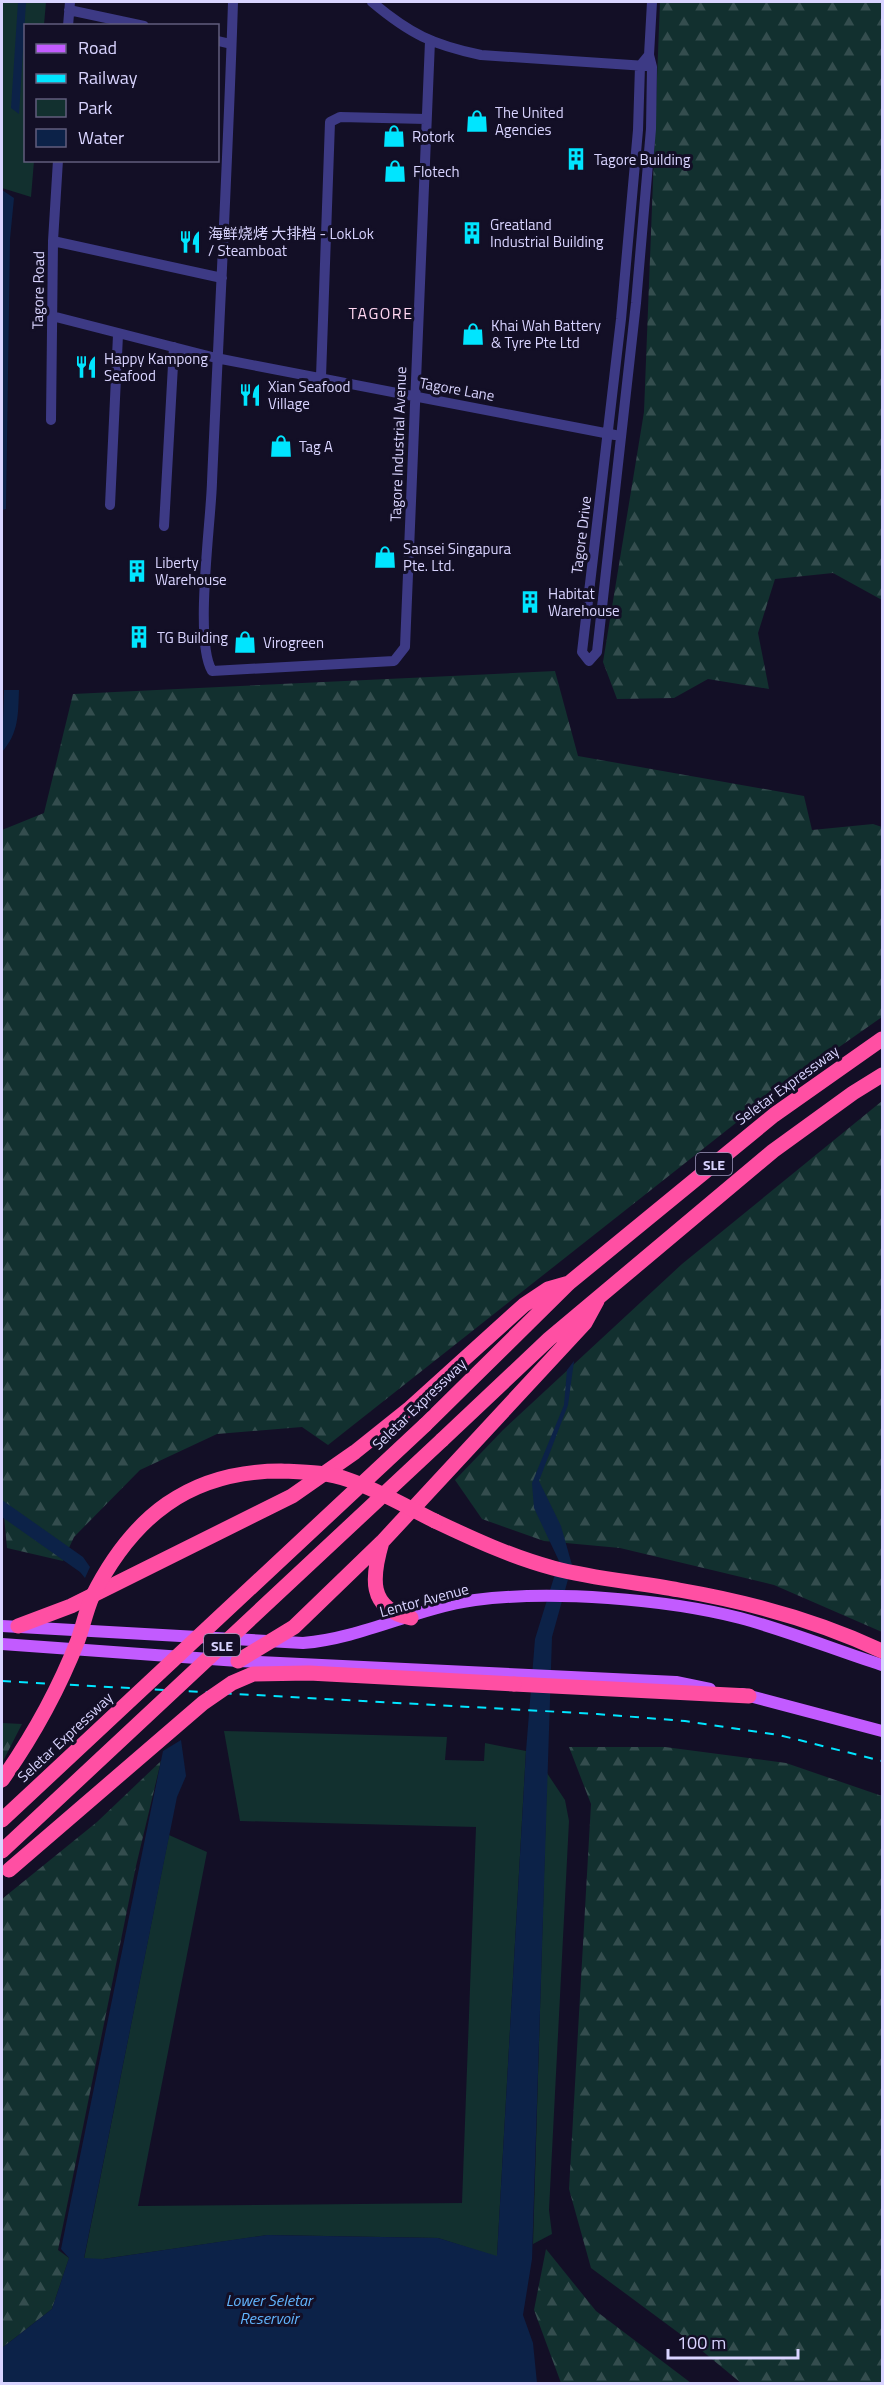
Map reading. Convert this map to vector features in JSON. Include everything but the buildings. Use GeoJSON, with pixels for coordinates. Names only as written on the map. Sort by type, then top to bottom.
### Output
{"type":"FeatureCollection","features":[{"type":"Feature","properties":{"kind":"highway","name":"Seletar Expressway"},"geometry":{"type":"LineString","coordinates":[[2,1820],[425,1425],[569,1283],[774,1114],[882,1039]]}},
{"type":"Feature","properties":{"kind":"highway","name":"SLE"},"geometry":{"type":"LineString","coordinates":[[2,1851],[599,1296],[773,1151],[853,1093],[882,1075]]}},
{"type":"Feature","properties":{"kind":"highway"},"geometry":{"type":"LineString","coordinates":[[18,1626],[70,1606],[292,1496],[355,1452],[410,1408],[524,1305],[548,1289],[569,1283]]}},
{"type":"Feature","properties":{"kind":"highway"},"geometry":{"type":"LineString","coordinates":[[238,1661],[294,1627],[382,1542],[589,1318],[599,1296]]}},
{"type":"Feature","properties":{"kind":"highway"},"geometry":{"type":"LineString","coordinates":[[2,1780],[27,1744],[52,1701],[78,1640],[92,1598],[129,1538],[157,1509],[171,1500],[208,1482],[255,1472],[300,1472],[348,1479],[466,1536],[529,1561],[583,1574],[733,1601],[826,1628],[882,1652]]}},
{"type":"Feature","properties":{"kind":"highway"},"geometry":{"type":"LineString","coordinates":[[382,1542],[374,1578],[378,1596],[390,1610],[411,1618]]}},
{"type":"Feature","properties":{"kind":"highway"},"geometry":{"type":"LineString","coordinates":[[5,1873],[203,1703],[232,1683],[253,1674],[309,1673],[562,1682],[749,1696]]}},
{"type":"Feature","properties":{"kind":"main road","name":"Lentor Avenue"},"geometry":{"type":"LineString","coordinates":[[2,1626],[271,1643],[328,1641],[458,1604],[519,1596],[571,1598],[652,1603],[710,1611],[774,1628],[882,1665]]}},
{"type":"Feature","properties":{"kind":"main road"},"geometry":{"type":"LineString","coordinates":[[88,1652],[92,1633]]}},
{"type":"Feature","properties":{"kind":"main road"},"geometry":{"type":"LineString","coordinates":[[2,1644],[88,1652],[238,1661],[519,1675],[562,1682]]}},
{"type":"Feature","properties":{"kind":"main road"},"geometry":{"type":"LineString","coordinates":[[749,1696],[882,1731]]}},
{"type":"Feature","properties":{"kind":"street"},"geometry":{"type":"LineString","coordinates":[[216,358],[222,278],[222,160],[233,2]]}},
{"type":"Feature","properties":{"kind":"street"},"geometry":{"type":"LineString","coordinates":[[372,2],[413,34],[430,42],[482,56],[652,67]]}},
{"type":"Feature","properties":{"kind":"street","name":"Tagore Drive"},"geometry":{"type":"LineString","coordinates":[[640,66],[638,130],[608,434],[582,652],[589,661],[597,652],[651,129],[652,67],[649,56],[652,2]]}},
{"type":"Feature","properties":{"kind":"street"},"geometry":{"type":"LineString","coordinates":[[68,24],[69,6],[136,24]]}},
{"type":"Feature","properties":{"kind":"street"},"geometry":{"type":"LineString","coordinates":[[219,41],[231,44]]}},
{"type":"Feature","properties":{"kind":"street","name":"Tagore Industrial Avenue"},"geometry":{"type":"LineString","coordinates":[[216,358],[212,484],[205,585],[205,652],[212,671],[394,661],[405,647],[406,632],[430,42]]}},
{"type":"Feature","properties":{"kind":"street"},"geometry":{"type":"LineString","coordinates":[[640,66],[649,56]]}},
{"type":"Feature","properties":{"kind":"street"},"geometry":{"type":"LineString","coordinates":[[321,377],[330,122],[340,117],[426,119]]}},
{"type":"Feature","properties":{"kind":"street","name":"Tagore Road"},"geometry":{"type":"LineString","coordinates":[[51,420],[53,242],[58,162]]}},
{"type":"Feature","properties":{"kind":"street"},"geometry":{"type":"LineString","coordinates":[[53,242],[222,278]]}},
{"type":"Feature","properties":{"kind":"street","name":"Tagore Lane"},"geometry":{"type":"LineString","coordinates":[[52,316],[118,335],[216,358],[621,436]]}},
{"type":"Feature","properties":{"kind":"street"},"geometry":{"type":"LineString","coordinates":[[110,506],[118,335]]}},
{"type":"Feature","properties":{"kind":"street"},"geometry":{"type":"LineString","coordinates":[[164,526],[174,348]]}},
{"type":"Feature","properties":{"kind":"green space"},"geometry":{"type":"Polygon","coordinates":[[[2,2],[46,2],[44,24],[24,24],[24,162],[34,162],[31,197],[2,188],[2,2]]]}},
{"type":"Feature","properties":{"kind":"green space"},"geometry":{"type":"Polygon","coordinates":[[[660,2],[882,2],[882,600],[833,573],[775,579],[758,633],[769,689],[708,679],[674,698],[617,699],[603,662],[644,412],[660,2]]]}},
{"type":"Feature","properties":{"kind":"green space"},"geometry":{"type":"Polygon","coordinates":[[[555,671],[578,756],[804,796],[812,830],[873,824],[882,827],[882,1017],[775,1092],[328,1445],[302,1427],[217,1434],[140,1470],[74,1537],[63,1561],[7,1548],[2,1494],[2,830],[44,813],[73,694],[555,671]]]}},
{"type":"Feature","properties":{"kind":"green space"},"geometry":{"type":"Polygon","coordinates":[[[882,1101],[882,1632],[774,1585],[620,1548],[544,1541],[482,1519],[455,1480],[503,1430],[682,1264],[882,1101]]]}},
{"type":"Feature","properties":{"kind":"green space"},"geometry":{"type":"Polygon","coordinates":[[[2,1723],[22,1724],[2,1763],[2,1723]]]}},
{"type":"Feature","properties":{"kind":"green space"},"geometry":{"type":"Polygon","coordinates":[[[224,1731],[447,1737],[445,1760],[484,1761],[485,1743],[526,1751],[497,2257],[438,2238],[268,2235],[103,2259],[84,2259],[169,1835],[207,1852],[138,2206],[462,2203],[476,1827],[240,1821],[224,1731]]]}},
{"type":"Feature","properties":{"kind":"green space"},"geometry":{"type":"Polygon","coordinates":[[[569,1747],[665,1747],[786,1763],[882,1796],[882,2383],[741,2383],[695,2345],[591,2268],[569,2189],[591,1804],[569,1747]]]}},
{"type":"Feature","properties":{"kind":"green space"},"geometry":{"type":"Polygon","coordinates":[[[161,1761],[136,1866],[58,2250],[69,2258],[52,2309],[2,2348],[2,1899],[97,1822],[161,1761]]]}},
{"type":"Feature","properties":{"kind":"green space"},"geometry":{"type":"Polygon","coordinates":[[[547,1773],[565,1800],[569,1821],[549,2210],[552,2234],[533,2244],[547,1773]]]}},
{"type":"Feature","properties":{"kind":"green space"},"geometry":{"type":"Polygon","coordinates":[[[546,2249],[596,2311],[691,2383],[561,2383],[534,2310],[546,2249]]]}},
{"type":"Feature","properties":{"kind":"water"},"geometry":{"type":"Polygon","coordinates":[[[18,2],[26,2],[19,114],[11,108],[18,2]]]}},
{"type":"Feature","properties":{"kind":"water"},"geometry":{"type":"Polygon","coordinates":[[[2,190],[14,198],[10,239],[6,509],[2,510],[2,190]]]}},
{"type":"Feature","properties":{"kind":"water"},"geometry":{"type":"Polygon","coordinates":[[[4,690],[19,690],[15,730],[2,752],[4,690]]]}},
{"type":"Feature","properties":{"kind":"water","name":"Lower Seletar Reservoir"},"geometry":{"type":"Polygon","coordinates":[[[574,1361],[568,1405],[539,1481],[561,1526],[572,1565],[552,1637],[532,2259],[523,2315],[533,2343],[537,2383],[2,2383],[2,2348],[52,2309],[69,2258],[61,2249],[163,1751],[181,1740],[186,1776],[177,1797],[84,2258],[103,2259],[267,2235],[438,2238],[497,2256],[526,1751],[535,1639],[559,1561],[534,1508],[532,1483],[564,1405],[567,1370],[574,1361]]]}},
{"type":"Feature","properties":{"kind":"water"},"geometry":{"type":"Polygon","coordinates":[[[2,1500],[83,1557],[90,1567],[85,1578],[80,1572],[2,1517],[2,1500]]]}},
{"type":"Feature","properties":{"kind":"railway"},"geometry":{"type":"LineString","coordinates":[[2,1681],[597,1714],[685,1721],[779,1735],[882,1761]]}},
{"type":"Feature","properties":{"kind":"place","name":"The United Agencies"},"geometry":{"type":"Point","coordinates":[477,121]}},
{"type":"Feature","properties":{"kind":"place","name":"Rotork"},"geometry":{"type":"Point","coordinates":[394,136]}},
{"type":"Feature","properties":{"kind":"place","name":"Tagore Building"},"geometry":{"type":"Point","coordinates":[576,159]}},
{"type":"Feature","properties":{"kind":"place","name":"Flotech"},"geometry":{"type":"Point","coordinates":[395,171]}},
{"type":"Feature","properties":{"kind":"place","name":"Greatland Industrial Building"},"geometry":{"type":"Point","coordinates":[472,233]}},
{"type":"Feature","properties":{"kind":"place","name":"海鲜烧烤 大排档 - LokLok / Steamboat"},"geometry":{"type":"Point","coordinates":[190,242]}},
{"type":"Feature","properties":{"kind":"place","name":"Khai Wah Battery & Tyre Pte Ltd"},"geometry":{"type":"Point","coordinates":[473,334]}},
{"type":"Feature","properties":{"kind":"place","name":"Happy Kampong Seafood"},"geometry":{"type":"Point","coordinates":[86,367]}},
{"type":"Feature","properties":{"kind":"place","name":"Xian Seafood Village"},"geometry":{"type":"Point","coordinates":[250,395]}},
{"type":"Feature","properties":{"kind":"place","name":"Tag A"},"geometry":{"type":"Point","coordinates":[281,446]}},
{"type":"Feature","properties":{"kind":"place","name":"Sansei Singapura Pte. Ltd."},"geometry":{"type":"Point","coordinates":[385,557]}},
{"type":"Feature","properties":{"kind":"place","name":"Liberty Warehouse"},"geometry":{"type":"Point","coordinates":[137,571]}},
{"type":"Feature","properties":{"kind":"place","name":"Habitat Warehouse"},"geometry":{"type":"Point","coordinates":[530,602]}},
{"type":"Feature","properties":{"kind":"place","name":"TG Building"},"geometry":{"type":"Point","coordinates":[139,637]}},
{"type":"Feature","properties":{"kind":"place","name":"Virogreen"},"geometry":{"type":"Point","coordinates":[245,642]}},
{"type":"Feature","properties":{"kind":"district","name":"TAGORE"},"geometry":{"type":"Point","coordinates":[381,313]}}]}
